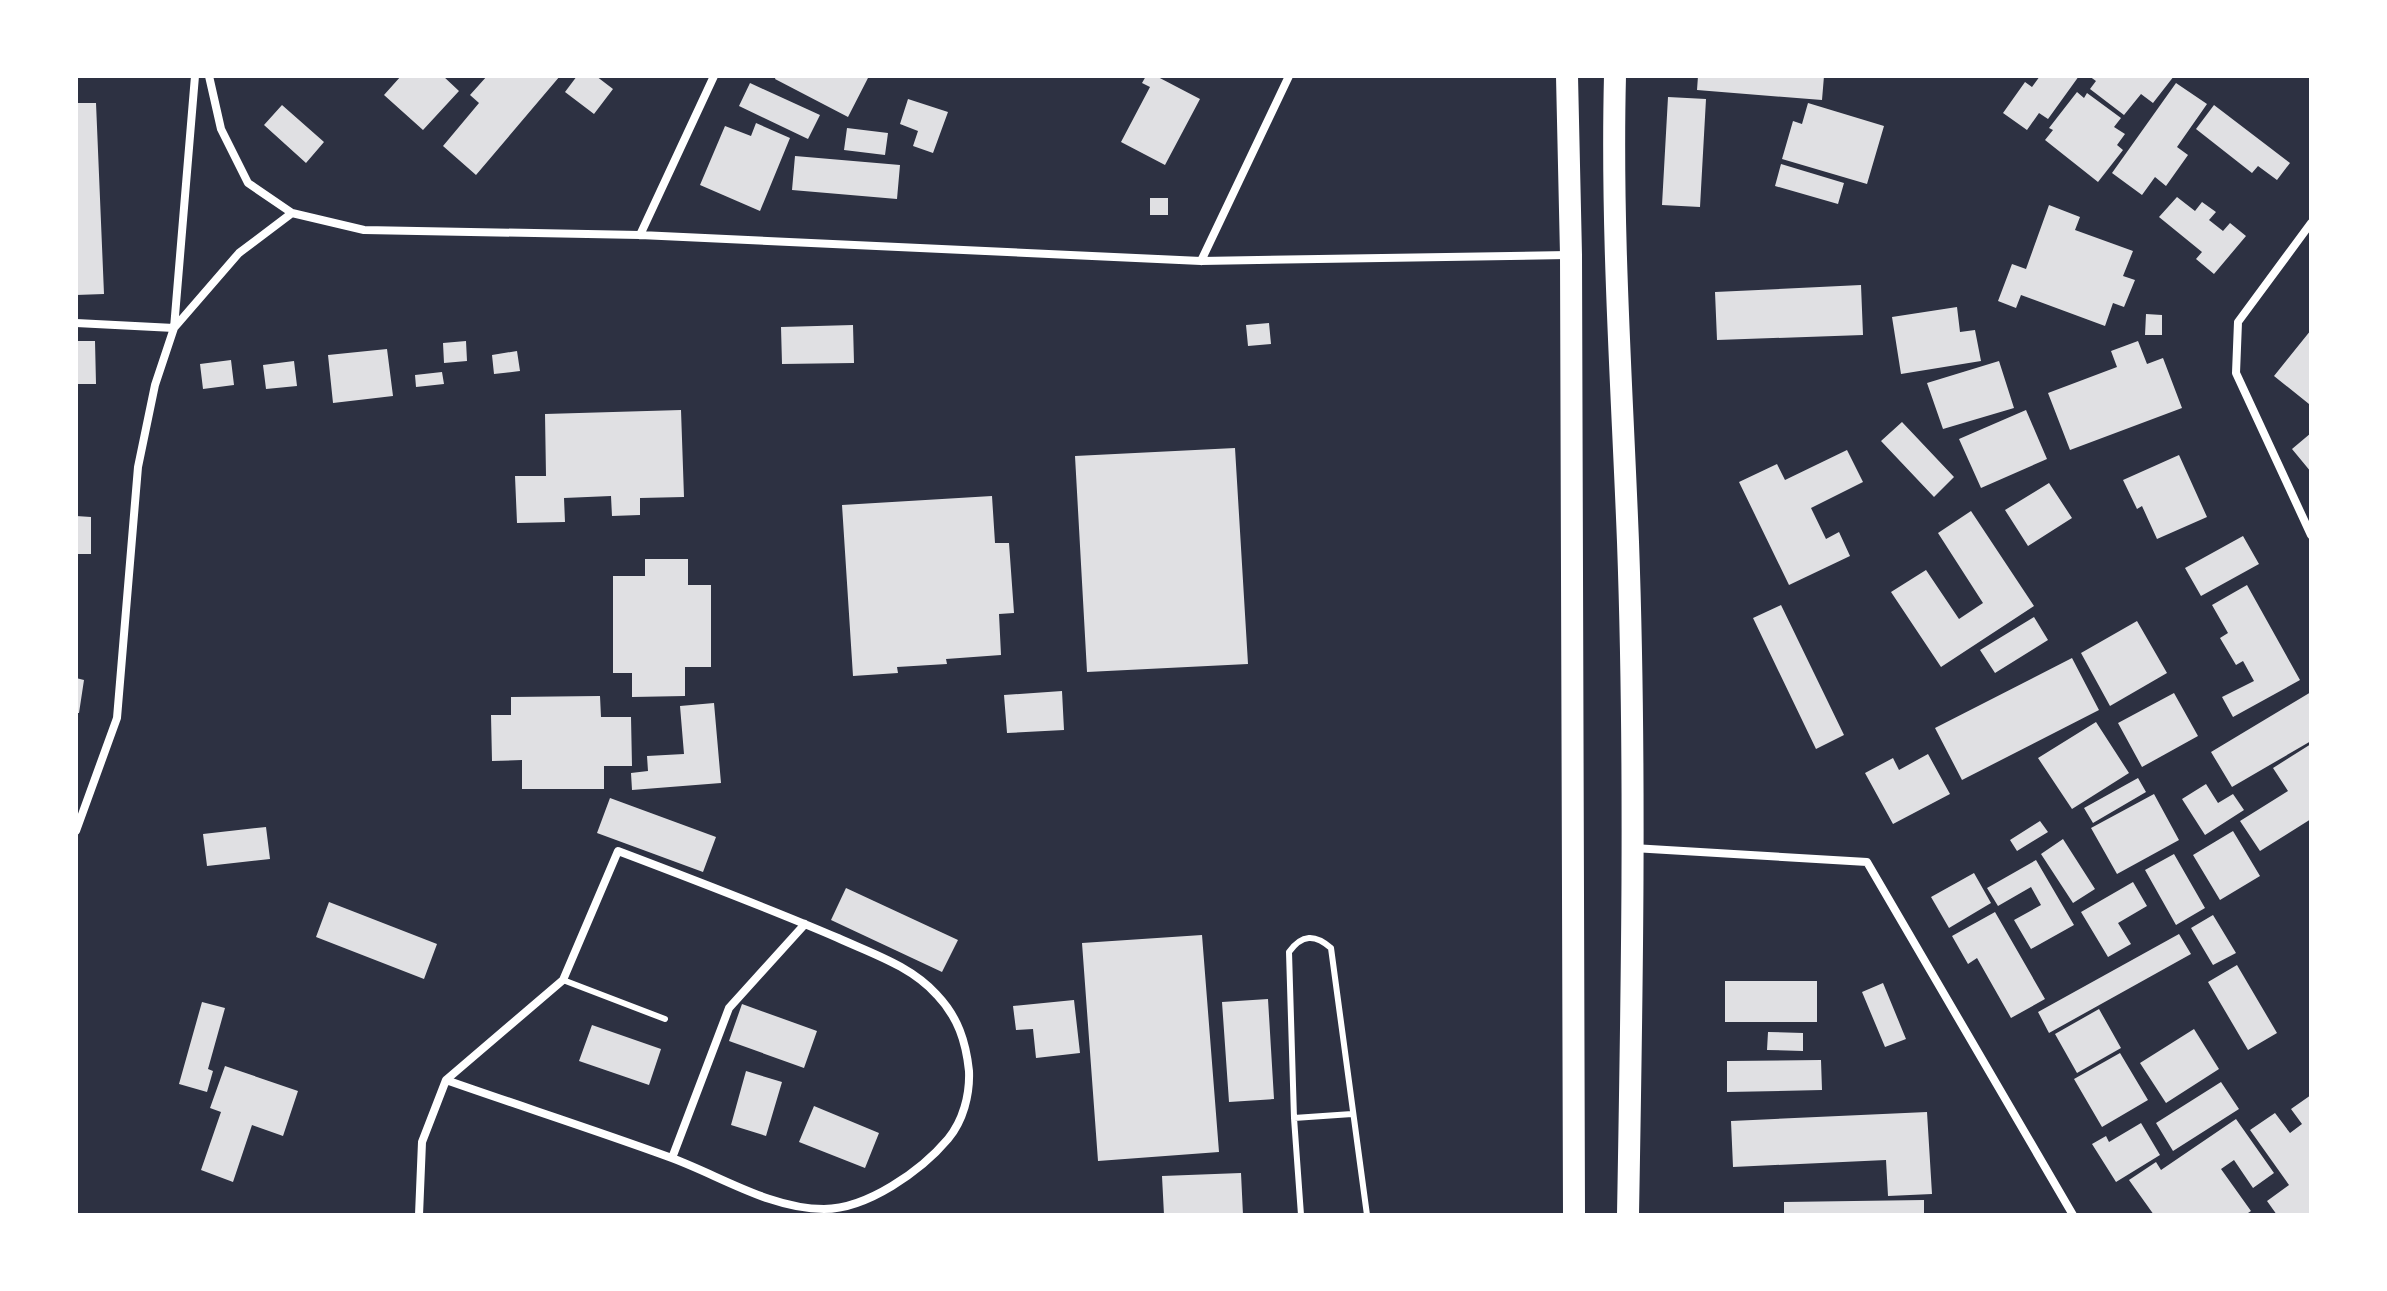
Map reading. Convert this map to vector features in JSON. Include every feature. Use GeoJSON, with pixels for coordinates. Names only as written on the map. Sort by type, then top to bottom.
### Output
{"type":"FeatureCollection","features":[{"type":"Feature","properties":{"kind":"highway"},"geometry":{"type":"LineString","coordinates":[[1567,76],[1571,255],[1574,1215]]}},
{"type":"Feature","properties":{"kind":"highway"},"geometry":{"type":"LineString","coordinates":[[1615,76],[1612,198],[1628,544],[1633,848],[1628,1215]]}},
{"type":"Feature","properties":{"kind":"street"},"geometry":{"type":"LineString","coordinates":[[76,831],[117,718],[138,467],[155,385],[174,328],[195,76]]}},
{"type":"Feature","properties":{"kind":"street"},"geometry":{"type":"LineString","coordinates":[[209,76],[221,129],[248,183],[292,213],[364,230],[640,235],[1201,261],[1571,255]]}},
{"type":"Feature","properties":{"kind":"street"},"geometry":{"type":"LineString","coordinates":[[640,235],[714,76]]}},
{"type":"Feature","properties":{"kind":"street"},"geometry":{"type":"LineString","coordinates":[[1201,261],[1289,76]]}},
{"type":"Feature","properties":{"kind":"street"},"geometry":{"type":"LineString","coordinates":[[174,328],[239,253],[292,213]]}},
{"type":"Feature","properties":{"kind":"street"},"geometry":{"type":"LineString","coordinates":[[2311,223],[2238,322],[2236,373],[2311,535]]}},
{"type":"Feature","properties":{"kind":"street"},"geometry":{"type":"LineString","coordinates":[[76,323],[174,328]]}},
{"type":"Feature","properties":{"kind":"street"},"geometry":{"type":"LineString","coordinates":[[1633,848],[1867,862],[2073,1215]]}},
{"type":"Feature","properties":{"kind":"street"},"geometry":{"type":"LineString","coordinates":[[419,1215],[422,1142],[446,1080],[563,980],[618,851],[805,924],[906,970],[950,1010],[961,1030],[969,1077],[965,1105],[956,1128],[934,1153],[867,1198],[837,1208],[782,1202],[672,1158],[446,1080]]}},
{"type":"Feature","properties":{"kind":"street"},"geometry":{"type":"LineString","coordinates":[[672,1158],[729,1008],[805,924]]}},
{"type":"Feature","properties":{"kind":"lane"},"geometry":{"type":"LineString","coordinates":[[1301,1215],[1294,1118],[1289,952],[1306,937],[1320,939],[1331,948],[1367,1215]]}},
{"type":"Feature","properties":{"kind":"lane"},"geometry":{"type":"LineString","coordinates":[[563,980],[665,1019]]}},
{"type":"Feature","properties":{"kind":"lane"},"geometry":{"type":"LineString","coordinates":[[1294,1118],[1352,1114]]}},
{"type":"Feature","properties":{"kind":"building"},"geometry":{"type":"Polygon","coordinates":[[[401,76],[443,76],[459,91],[423,130],[384,95],[401,76]]]}},
{"type":"Feature","properties":{"kind":"building"},"geometry":{"type":"Polygon","coordinates":[[[487,76],[560,76],[476,175],[443,146],[479,103],[470,95],[487,76]]]}},
{"type":"Feature","properties":{"kind":"building"},"geometry":{"type":"Polygon","coordinates":[[[577,76],[596,76],[613,89],[594,114],[565,92],[577,76]]]}},
{"type":"Feature","properties":{"kind":"building"},"geometry":{"type":"Polygon","coordinates":[[[776,76],[869,76],[848,117],[775,79],[776,76]]]}},
{"type":"Feature","properties":{"kind":"building"},"geometry":{"type":"Polygon","coordinates":[[[1146,76],[1156,76],[1200,99],[1165,165],[1121,142],[1150,87],[1142,83],[1146,76]]]}},
{"type":"Feature","properties":{"kind":"building"},"geometry":{"type":"Polygon","coordinates":[[[1698,76],[1824,76],[1822,100],[1697,90],[1698,76]]]}},
{"type":"Feature","properties":{"kind":"building"},"geometry":{"type":"Polygon","coordinates":[[[2040,76],[2079,76],[2048,119],[2039,113],[2027,130],[2003,113],[2025,82],[2032,87],[2040,76]]]}},
{"type":"Feature","properties":{"kind":"building"},"geometry":{"type":"Polygon","coordinates":[[[2089,76],[2174,76],[2153,103],[2141,94],[2124,115],[2090,89],[2096,81],[2089,76]]]}},
{"type":"Feature","properties":{"kind":"building"},"geometry":{"type":"Polygon","coordinates":[[[750,83],[820,115],[808,139],[739,106],[750,83]]]}},
{"type":"Feature","properties":{"kind":"building"},"geometry":{"type":"Polygon","coordinates":[[[2176,83],[2207,104],[2177,147],[2188,155],[2166,186],[2155,177],[2142,195],[2112,173],[2176,83]]]}},
{"type":"Feature","properties":{"kind":"building"},"geometry":{"type":"Polygon","coordinates":[[[2077,92],[2084,98],[2087,93],[2121,118],[2114,127],[2125,134],[2117,145],[2123,150],[2098,182],[2045,140],[2053,130],[2049,128],[2077,92]]]}},
{"type":"Feature","properties":{"kind":"building"},"geometry":{"type":"Polygon","coordinates":[[[1668,97],[1706,99],[1700,207],[1662,205],[1668,97]]]}},
{"type":"Feature","properties":{"kind":"building"},"geometry":{"type":"Polygon","coordinates":[[[908,99],[948,112],[933,153],[913,146],[918,131],[900,124],[908,99]]]}},
{"type":"Feature","properties":{"kind":"building"},"geometry":{"type":"Polygon","coordinates":[[[76,103],[96,103],[104,294],[76,295],[76,103]]]}},
{"type":"Feature","properties":{"kind":"building"},"geometry":{"type":"Polygon","coordinates":[[[1808,103],[1884,126],[1867,184],[1782,159],[1793,121],[1802,124],[1808,103]]]}},
{"type":"Feature","properties":{"kind":"building"},"geometry":{"type":"Polygon","coordinates":[[[282,105],[324,142],[306,163],[264,125],[282,105]]]}},
{"type":"Feature","properties":{"kind":"building"},"geometry":{"type":"Polygon","coordinates":[[[2214,105],[2290,163],[2277,180],[2258,166],[2252,173],[2196,129],[2214,105]]]}},
{"type":"Feature","properties":{"kind":"building"},"geometry":{"type":"Polygon","coordinates":[[[756,123],[790,138],[760,211],[700,185],[725,126],[751,136],[756,123]]]}},
{"type":"Feature","properties":{"kind":"building"},"geometry":{"type":"Polygon","coordinates":[[[847,128],[888,133],[885,155],[844,150],[847,128]]]}},
{"type":"Feature","properties":{"kind":"building"},"geometry":{"type":"Polygon","coordinates":[[[795,156],[900,165],[897,199],[792,190],[795,156]]]}},
{"type":"Feature","properties":{"kind":"building"},"geometry":{"type":"Polygon","coordinates":[[[1781,164],[1844,183],[1838,204],[1775,186],[1781,164]]]}},
{"type":"Feature","properties":{"kind":"building"},"geometry":{"type":"Polygon","coordinates":[[[2177,197],[2195,211],[2202,202],[2216,212],[2209,220],[2223,231],[2230,223],[2246,236],[2214,274],[2196,259],[2202,252],[2159,217],[2177,197]]]}},
{"type":"Feature","properties":{"kind":"building"},"geometry":{"type":"Polygon","coordinates":[[[1150,198],[1168,198],[1168,215],[1150,215],[1150,198]]]}},
{"type":"Feature","properties":{"kind":"building"},"geometry":{"type":"Polygon","coordinates":[[[2049,205],[2080,217],[2075,230],[2133,251],[2123,276],[2135,280],[2124,307],[2113,303],[2105,326],[2021,295],[2016,308],[1998,301],[2012,264],[2026,269],[2049,205]]]}},
{"type":"Feature","properties":{"kind":"building"},"geometry":{"type":"Polygon","coordinates":[[[1861,285],[1863,335],[1717,340],[1715,292],[1861,285]]]}},
{"type":"Feature","properties":{"kind":"building"},"geometry":{"type":"Polygon","coordinates":[[[1957,307],[1960,332],[1975,330],[1981,361],[1901,374],[1892,317],[1957,307]]]}},
{"type":"Feature","properties":{"kind":"building"},"geometry":{"type":"Polygon","coordinates":[[[2146,314],[2162,315],[2162,335],[2145,335],[2146,314]]]}},
{"type":"Feature","properties":{"kind":"building"},"geometry":{"type":"Polygon","coordinates":[[[1269,323],[1271,344],[1248,346],[1246,325],[1269,323]]]}},
{"type":"Feature","properties":{"kind":"building"},"geometry":{"type":"Polygon","coordinates":[[[853,325],[854,363],[782,364],[781,327],[853,325]]]}},
{"type":"Feature","properties":{"kind":"building"},"geometry":{"type":"Polygon","coordinates":[[[2311,330],[2311,402],[2309,404],[2274,376],[2311,330]]]}},
{"type":"Feature","properties":{"kind":"building"},"geometry":{"type":"Polygon","coordinates":[[[76,341],[95,341],[96,384],[76,384],[76,341]]]}},
{"type":"Feature","properties":{"kind":"building"},"geometry":{"type":"Polygon","coordinates":[[[466,341],[467,361],[444,363],[443,343],[466,341]]]}},
{"type":"Feature","properties":{"kind":"building"},"geometry":{"type":"Polygon","coordinates":[[[2138,341],[2147,364],[2163,358],[2182,408],[2070,450],[2048,393],[2117,367],[2111,351],[2138,341]]]}},
{"type":"Feature","properties":{"kind":"building"},"geometry":{"type":"Polygon","coordinates":[[[387,349],[393,396],[333,403],[328,355],[387,349]]]}},
{"type":"Feature","properties":{"kind":"building"},"geometry":{"type":"Polygon","coordinates":[[[517,351],[520,371],[494,374],[492,355],[517,351]]]}},
{"type":"Feature","properties":{"kind":"building"},"geometry":{"type":"Polygon","coordinates":[[[231,360],[234,385],[203,389],[200,364],[231,360]]]}},
{"type":"Feature","properties":{"kind":"building"},"geometry":{"type":"Polygon","coordinates":[[[294,361],[297,386],[266,389],[263,365],[294,361]]]}},
{"type":"Feature","properties":{"kind":"building"},"geometry":{"type":"Polygon","coordinates":[[[1999,361],[2014,408],[1943,429],[1927,383],[1999,361]]]}},
{"type":"Feature","properties":{"kind":"building"},"geometry":{"type":"Polygon","coordinates":[[[442,372],[444,384],[416,387],[415,375],[442,372]]]}},
{"type":"Feature","properties":{"kind":"building"},"geometry":{"type":"Polygon","coordinates":[[[681,410],[684,497],[640,498],[640,515],[612,516],[611,496],[564,498],[565,522],[517,523],[515,476],[546,476],[545,414],[681,410]]]}},
{"type":"Feature","properties":{"kind":"building"},"geometry":{"type":"Polygon","coordinates":[[[2026,410],[2047,459],[1981,488],[1959,439],[2026,410]]]}},
{"type":"Feature","properties":{"kind":"building"},"geometry":{"type":"Polygon","coordinates":[[[1902,422],[1954,477],[1934,497],[1881,441],[1902,422]]]}},
{"type":"Feature","properties":{"kind":"building"},"geometry":{"type":"Polygon","coordinates":[[[2311,433],[2311,472],[2292,449],[2311,433]]]}},
{"type":"Feature","properties":{"kind":"building"},"geometry":{"type":"Polygon","coordinates":[[[1235,448],[1248,664],[1087,672],[1075,456],[1235,448]]]}},
{"type":"Feature","properties":{"kind":"building"},"geometry":{"type":"Polygon","coordinates":[[[1847,450],[1863,482],[1811,508],[1826,539],[1839,532],[1850,556],[1789,585],[1739,482],[1777,464],[1785,480],[1847,450]]]}},
{"type":"Feature","properties":{"kind":"building"},"geometry":{"type":"Polygon","coordinates":[[[2179,455],[2207,517],[2157,539],[2142,506],[2137,509],[2123,480],[2179,455]]]}},
{"type":"Feature","properties":{"kind":"building"},"geometry":{"type":"Polygon","coordinates":[[[2049,483],[2072,518],[2028,546],[2005,510],[2049,483]]]}},
{"type":"Feature","properties":{"kind":"building"},"geometry":{"type":"Polygon","coordinates":[[[992,496],[995,543],[1009,543],[1014,613],[999,614],[1001,655],[946,659],[947,664],[897,667],[898,673],[853,676],[842,505],[992,496]]]}},
{"type":"Feature","properties":{"kind":"building"},"geometry":{"type":"Polygon","coordinates":[[[1971,511],[2034,606],[1941,667],[1891,592],[1926,570],[1959,619],[1983,603],[1938,533],[1971,511]]]}},
{"type":"Feature","properties":{"kind":"building"},"geometry":{"type":"Polygon","coordinates":[[[76,516],[91,517],[91,554],[76,554],[76,516]]]}},
{"type":"Feature","properties":{"kind":"building"},"geometry":{"type":"Polygon","coordinates":[[[2243,536],[2259,564],[2201,596],[2185,568],[2243,536]]]}},
{"type":"Feature","properties":{"kind":"building"},"geometry":{"type":"Polygon","coordinates":[[[645,559],[688,559],[688,585],[711,585],[711,667],[685,667],[685,696],[632,697],[632,673],[613,673],[613,576],[645,576],[645,559]]]}},
{"type":"Feature","properties":{"kind":"building"},"geometry":{"type":"Polygon","coordinates":[[[2247,585],[2300,680],[2233,717],[2222,697],[2254,681],[2243,661],[2236,665],[2220,638],[2228,633],[2212,605],[2247,585]]]}},
{"type":"Feature","properties":{"kind":"building"},"geometry":{"type":"Polygon","coordinates":[[[1781,605],[1844,735],[1816,749],[1753,618],[1781,605]]]}},
{"type":"Feature","properties":{"kind":"building"},"geometry":{"type":"Polygon","coordinates":[[[2034,617],[2048,640],[1995,673],[1980,650],[2034,617]]]}},
{"type":"Feature","properties":{"kind":"building"},"geometry":{"type":"Polygon","coordinates":[[[2137,621],[2167,673],[2110,706],[2081,653],[2137,621]]]}},
{"type":"Feature","properties":{"kind":"building"},"geometry":{"type":"Polygon","coordinates":[[[2072,658],[2099,710],[1962,780],[1935,728],[2072,658]]]}},
{"type":"Feature","properties":{"kind":"building"},"geometry":{"type":"Polygon","coordinates":[[[76,678],[84,680],[79,713],[76,713],[76,678]]]}},
{"type":"Feature","properties":{"kind":"building"},"geometry":{"type":"Polygon","coordinates":[[[1062,691],[1064,730],[1007,733],[1004,695],[1062,691]]]}},
{"type":"Feature","properties":{"kind":"building"},"geometry":{"type":"Polygon","coordinates":[[[2311,692],[2311,741],[2232,787],[2211,752],[2311,692]]]}},
{"type":"Feature","properties":{"kind":"building"},"geometry":{"type":"Polygon","coordinates":[[[2174,693],[2198,736],[2142,767],[2118,723],[2174,693]]]}},
{"type":"Feature","properties":{"kind":"building"},"geometry":{"type":"Polygon","coordinates":[[[600,696],[601,717],[631,717],[632,766],[604,766],[604,789],[522,789],[522,760],[492,761],[491,715],[511,715],[511,697],[600,696]]]}},
{"type":"Feature","properties":{"kind":"building"},"geometry":{"type":"Polygon","coordinates":[[[714,703],[721,783],[632,790],[631,773],[648,771],[647,756],[684,754],[680,706],[714,703]]]}},
{"type":"Feature","properties":{"kind":"building"},"geometry":{"type":"Polygon","coordinates":[[[2096,722],[2129,773],[2072,809],[2038,758],[2096,722]]]}},
{"type":"Feature","properties":{"kind":"building"},"geometry":{"type":"Polygon","coordinates":[[[2311,744],[2311,819],[2260,851],[2240,821],[2288,791],[2273,768],[2311,744]]]}},
{"type":"Feature","properties":{"kind":"building"},"geometry":{"type":"Polygon","coordinates":[[[1928,754],[1950,794],[1893,824],[1865,773],[1893,758],[1899,770],[1928,754]]]}},
{"type":"Feature","properties":{"kind":"building"},"geometry":{"type":"Polygon","coordinates":[[[2138,778],[2146,792],[2093,823],[2084,808],[2138,778]]]}},
{"type":"Feature","properties":{"kind":"building"},"geometry":{"type":"Polygon","coordinates":[[[2206,784],[2218,803],[2233,794],[2244,810],[2205,835],[2182,799],[2206,784]]]}},
{"type":"Feature","properties":{"kind":"building"},"geometry":{"type":"Polygon","coordinates":[[[2154,794],[2179,840],[2117,874],[2091,828],[2154,794]]]}},
{"type":"Feature","properties":{"kind":"building"},"geometry":{"type":"Polygon","coordinates":[[[610,798],[716,837],[703,872],[597,833],[610,798]]]}},
{"type":"Feature","properties":{"kind":"building"},"geometry":{"type":"Polygon","coordinates":[[[2040,821],[2048,832],[2017,851],[2010,840],[2040,821]]]}},
{"type":"Feature","properties":{"kind":"building"},"geometry":{"type":"Polygon","coordinates":[[[266,827],[270,859],[207,866],[203,834],[266,827]]]}},
{"type":"Feature","properties":{"kind":"building"},"geometry":{"type":"Polygon","coordinates":[[[2233,831],[2260,876],[2220,900],[2193,855],[2233,831]]]}},
{"type":"Feature","properties":{"kind":"building"},"geometry":{"type":"Polygon","coordinates":[[[2063,839],[2095,889],[2073,903],[2041,854],[2063,839]]]}},
{"type":"Feature","properties":{"kind":"building"},"geometry":{"type":"Polygon","coordinates":[[[2174,854],[2205,908],[2176,925],[2145,870],[2174,854]]]}},
{"type":"Feature","properties":{"kind":"building"},"geometry":{"type":"Polygon","coordinates":[[[2036,860],[2074,925],[2031,949],[2014,920],[2041,905],[2031,887],[1998,906],[1987,888],[2036,860]]]}},
{"type":"Feature","properties":{"kind":"building"},"geometry":{"type":"Polygon","coordinates":[[[1974,873],[1991,903],[1949,928],[1931,897],[1974,873]]]}},
{"type":"Feature","properties":{"kind":"building"},"geometry":{"type":"Polygon","coordinates":[[[2133,882],[2147,906],[2118,923],[2131,944],[2108,957],[2081,912],[2133,882]]]}},
{"type":"Feature","properties":{"kind":"building"},"geometry":{"type":"Polygon","coordinates":[[[846,888],[958,940],[942,972],[831,920],[846,888]]]}},
{"type":"Feature","properties":{"kind":"building"},"geometry":{"type":"Polygon","coordinates":[[[329,902],[437,944],[424,979],[316,937],[329,902]]]}},
{"type":"Feature","properties":{"kind":"building"},"geometry":{"type":"Polygon","coordinates":[[[1995,912],[2045,999],[2011,1018],[1977,958],[1968,964],[1952,936],[1995,912]]]}},
{"type":"Feature","properties":{"kind":"building"},"geometry":{"type":"Polygon","coordinates":[[[2213,915],[2236,953],[2213,965],[2191,928],[2213,915]]]}},
{"type":"Feature","properties":{"kind":"building"},"geometry":{"type":"Polygon","coordinates":[[[2179,934],[2191,954],[2049,1033],[2038,1012],[2179,934]]]}},
{"type":"Feature","properties":{"kind":"building"},"geometry":{"type":"Polygon","coordinates":[[[1202,935],[1219,1152],[1098,1161],[1082,943],[1202,935]]]}},
{"type":"Feature","properties":{"kind":"building"},"geometry":{"type":"Polygon","coordinates":[[[2237,965],[2277,1033],[2248,1050],[2208,982],[2237,965]]]}},
{"type":"Feature","properties":{"kind":"building"},"geometry":{"type":"Polygon","coordinates":[[[1725,981],[1817,981],[1817,1022],[1725,1022],[1725,981]]]}},
{"type":"Feature","properties":{"kind":"building"},"geometry":{"type":"Polygon","coordinates":[[[1883,983],[1906,1039],[1885,1047],[1862,992],[1883,983]]]}},
{"type":"Feature","properties":{"kind":"building"},"geometry":{"type":"Polygon","coordinates":[[[1268,999],[1274,1099],[1229,1102],[1222,1002],[1268,999]]]}},
{"type":"Feature","properties":{"kind":"building"},"geometry":{"type":"Polygon","coordinates":[[[1074,1000],[1080,1053],[1036,1058],[1033,1029],[1016,1030],[1013,1006],[1074,1000]]]}},
{"type":"Feature","properties":{"kind":"building"},"geometry":{"type":"Polygon","coordinates":[[[202,1002],[225,1008],[208,1069],[213,1071],[207,1092],[179,1084],[202,1002]]]}},
{"type":"Feature","properties":{"kind":"building"},"geometry":{"type":"Polygon","coordinates":[[[742,1004],[817,1031],[804,1068],[729,1041],[742,1004]]]}},
{"type":"Feature","properties":{"kind":"building"},"geometry":{"type":"Polygon","coordinates":[[[2099,1009],[2121,1048],[2077,1073],[2055,1034],[2099,1009]]]}},
{"type":"Feature","properties":{"kind":"building"},"geometry":{"type":"Polygon","coordinates":[[[592,1025],[661,1049],[649,1085],[579,1061],[592,1025]]]}},
{"type":"Feature","properties":{"kind":"building"},"geometry":{"type":"Polygon","coordinates":[[[2194,1029],[2219,1069],[2166,1103],[2140,1063],[2194,1029]]]}},
{"type":"Feature","properties":{"kind":"building"},"geometry":{"type":"Polygon","coordinates":[[[1768,1032],[1803,1033],[1803,1051],[1767,1050],[1768,1032]]]}},
{"type":"Feature","properties":{"kind":"building"},"geometry":{"type":"Polygon","coordinates":[[[2120,1053],[2148,1100],[2102,1127],[2074,1079],[2120,1053]]]}},
{"type":"Feature","properties":{"kind":"building"},"geometry":{"type":"Polygon","coordinates":[[[1821,1060],[1822,1090],[1727,1092],[1727,1061],[1821,1060]]]}},
{"type":"Feature","properties":{"kind":"building"},"geometry":{"type":"Polygon","coordinates":[[[225,1066],[298,1091],[283,1136],[252,1125],[233,1182],[201,1170],[221,1112],[210,1108],[225,1066]]]}},
{"type":"Feature","properties":{"kind":"building"},"geometry":{"type":"Polygon","coordinates":[[[746,1071],[782,1082],[766,1136],[731,1125],[746,1071]]]}},
{"type":"Feature","properties":{"kind":"building"},"geometry":{"type":"Polygon","coordinates":[[[2221,1082],[2239,1109],[2173,1151],[2156,1123],[2221,1082]]]}},
{"type":"Feature","properties":{"kind":"building"},"geometry":{"type":"Polygon","coordinates":[[[2311,1095],[2311,1215],[2277,1215],[2267,1201],[2289,1185],[2250,1130],[2275,1113],[2290,1133],[2302,1124],[2291,1109],[2311,1095]]]}},
{"type":"Feature","properties":{"kind":"building"},"geometry":{"type":"Polygon","coordinates":[[[814,1106],[879,1133],[865,1168],[799,1142],[814,1106]]]}},
{"type":"Feature","properties":{"kind":"building"},"geometry":{"type":"Polygon","coordinates":[[[1927,1112],[1932,1194],[1888,1196],[1886,1160],[1733,1167],[1731,1121],[1927,1112]]]}},
{"type":"Feature","properties":{"kind":"building"},"geometry":{"type":"Polygon","coordinates":[[[2236,1119],[2274,1173],[2253,1188],[2234,1160],[2221,1169],[2251,1211],[2245,1215],[2154,1215],[2129,1180],[2156,1162],[2161,1170],[2236,1119]]]}},
{"type":"Feature","properties":{"kind":"building"},"geometry":{"type":"Polygon","coordinates":[[[2141,1123],[2160,1155],[2116,1182],[2092,1144],[2106,1136],[2109,1142],[2141,1123]]]}},
{"type":"Feature","properties":{"kind":"building"},"geometry":{"type":"Polygon","coordinates":[[[1241,1173],[1243,1215],[1164,1215],[1162,1176],[1241,1173]]]}},
{"type":"Feature","properties":{"kind":"building"},"geometry":{"type":"Polygon","coordinates":[[[1924,1200],[1924,1215],[1784,1215],[1784,1202],[1924,1200]]]}}]}
